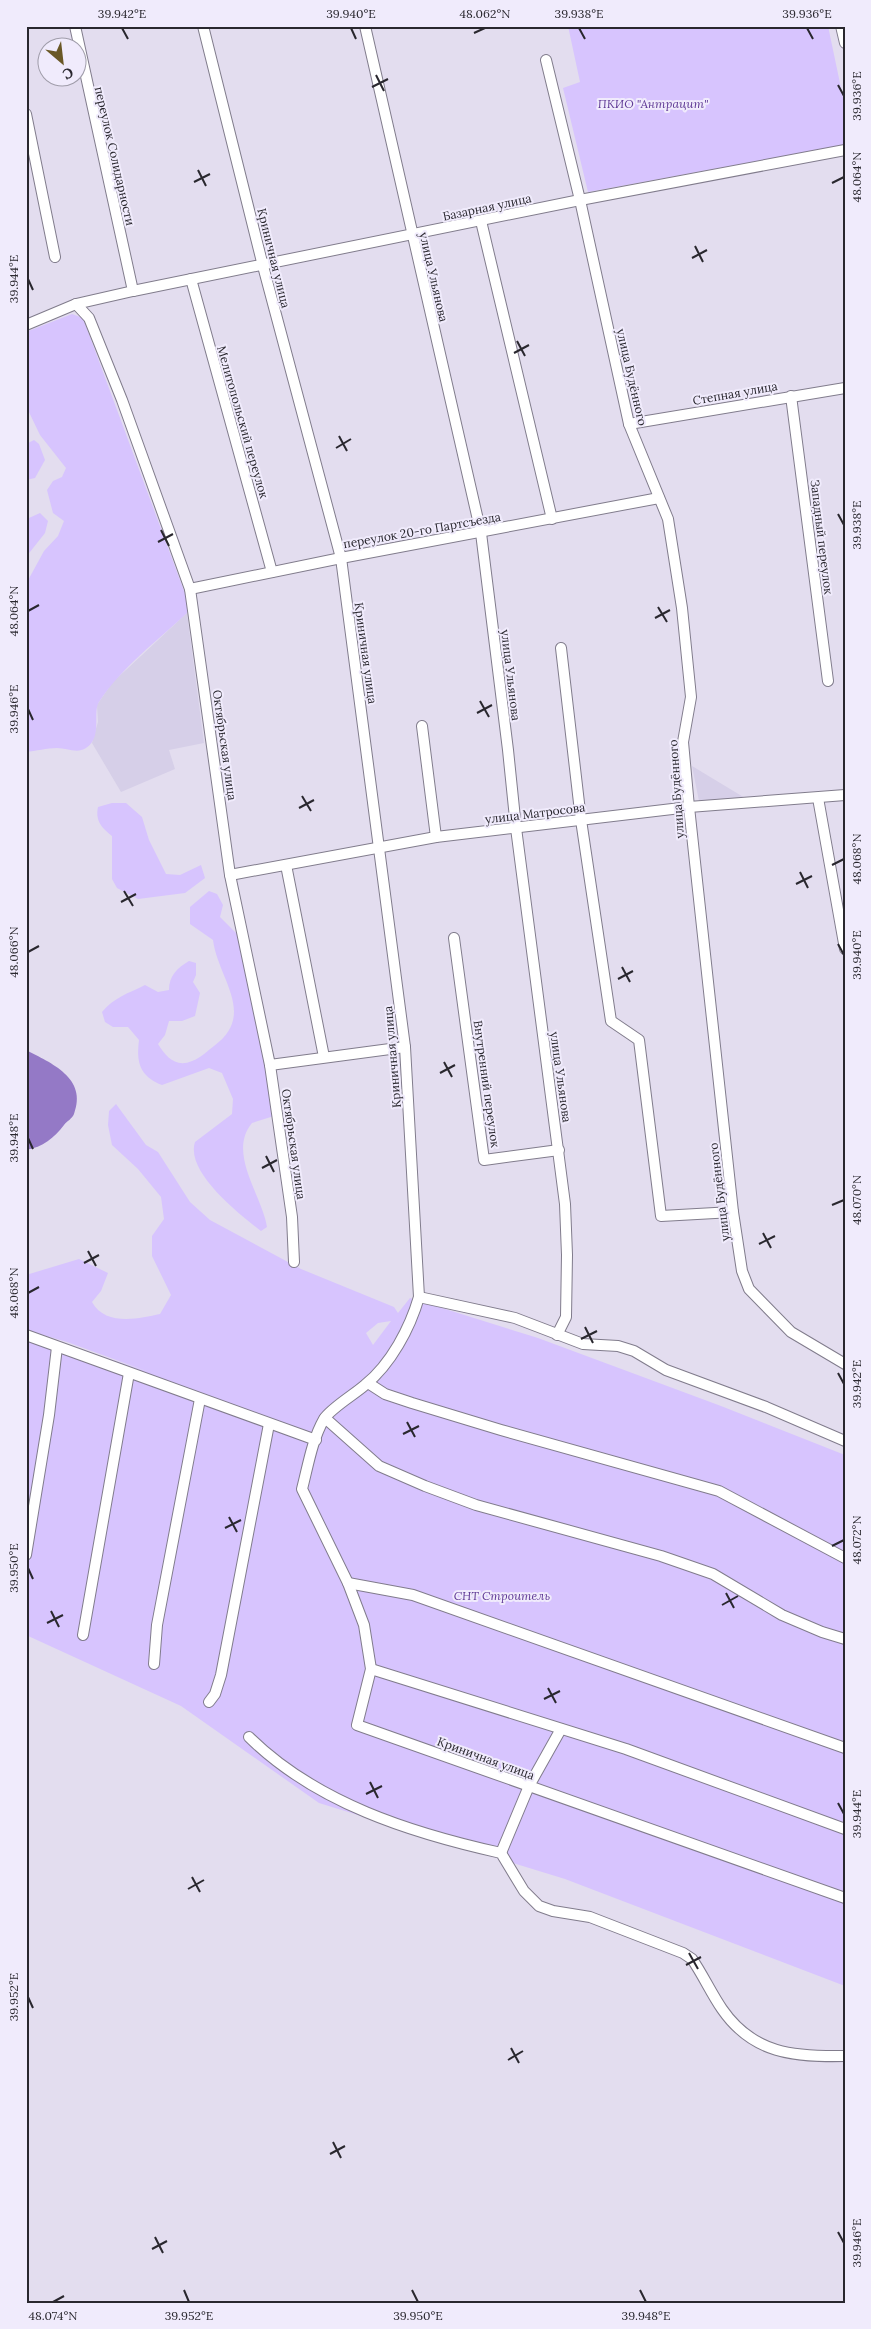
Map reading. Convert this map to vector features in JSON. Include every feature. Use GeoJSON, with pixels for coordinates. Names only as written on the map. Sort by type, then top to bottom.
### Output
{"type":"FeatureCollection","features":[{"type":"Feature","properties":{"kind":"street","name":"переулок Солидарности"},"geometry":{"type":"LineString","coordinates":[[75,26],[85,81],[133,291]]}},
{"type":"Feature","properties":{"kind":"street","name":"Криничная улица"},"geometry":{"type":"LineString","coordinates":[[203,26],[263,266],[341,558],[405,1046],[419,1297]]}},
{"type":"Feature","properties":{"kind":"street","name":"улица Ульянова"},"geometry":{"type":"LineString","coordinates":[[365,26],[481,533],[516,828],[565,1204],[567,1255],[566,1316],[557,1335]]}},
{"type":"Feature","properties":{"kind":"street"},"geometry":{"type":"LineString","coordinates":[[841,26],[845,43]]}},
{"type":"Feature","properties":{"kind":"street","name":"улица Будённого"},"geometry":{"type":"LineString","coordinates":[[546,60],[580,200],[629,424],[668,519],[682,608],[691,697],[683,742],[689,807],[733,1212],[742,1271],[749,1289],[791,1332],[845,1364]]}},
{"type":"Feature","properties":{"kind":"street"},"geometry":{"type":"LineString","coordinates":[[26,114],[55,257]]}},
{"type":"Feature","properties":{"kind":"street","name":"Базарная улица"},"geometry":{"type":"LineString","coordinates":[[76,304],[580,200],[845,150]]}},
{"type":"Feature","properties":{"kind":"street"},"geometry":{"type":"LineString","coordinates":[[481,221],[552,519]]}},
{"type":"Feature","properties":{"kind":"street","name":"Мелитопольский переулок"},"geometry":{"type":"LineString","coordinates":[[191,279],[272,572]]}},
{"type":"Feature","properties":{"kind":"street"},"geometry":{"type":"LineString","coordinates":[[26,325],[76,304]]}},
{"type":"Feature","properties":{"kind":"street","name":"Октябрьская улица"},"geometry":{"type":"LineString","coordinates":[[76,304],[89,318],[122,400],[190,588],[230,875],[270,1066],[292,1217],[294,1262]]}},
{"type":"Feature","properties":{"kind":"street","name":"Степная улица"},"geometry":{"type":"LineString","coordinates":[[629,424],[845,388]]}},
{"type":"Feature","properties":{"kind":"street","name":"Западный переулок"},"geometry":{"type":"LineString","coordinates":[[791,396],[828,681]]}},
{"type":"Feature","properties":{"kind":"street","name":"переулок 20-го Партсъезда"},"geometry":{"type":"LineString","coordinates":[[190,588],[658,498]]}},
{"type":"Feature","properties":{"kind":"street"},"geometry":{"type":"LineString","coordinates":[[561,648],[581,820],[611,1021],[638,1040],[661,1216],[733,1212]]}},
{"type":"Feature","properties":{"kind":"street"},"geometry":{"type":"LineString","coordinates":[[422,726],[436,837]]}},
{"type":"Feature","properties":{"kind":"street","name":"улица Матросова"},"geometry":{"type":"LineString","coordinates":[[230,875],[436,837],[689,807],[845,795]]}},
{"type":"Feature","properties":{"kind":"street"},"geometry":{"type":"LineString","coordinates":[[818,798],[845,949]]}},
{"type":"Feature","properties":{"kind":"street"},"geometry":{"type":"LineString","coordinates":[[286,865],[324,1056]]}},
{"type":"Feature","properties":{"kind":"street","name":"Внутренний переулок"},"geometry":{"type":"LineString","coordinates":[[454,938],[484,1160],[558,1150]]}},
{"type":"Feature","properties":{"kind":"street"},"geometry":{"type":"LineString","coordinates":[[270,1066],[324,1056],[405,1046]]}},
{"type":"Feature","properties":{"kind":"street"},"geometry":{"type":"LineString","coordinates":[[26,1335],[316,1440],[325,1418],[368,1383],[396,1346],[415,1311],[419,1297],[515,1318],[583,1344],[618,1346],[634,1352],[666,1370],[766,1407],[845,1441]]}},
{"type":"Feature","properties":{"kind":"street"},"geometry":{"type":"LineString","coordinates":[[26,1555],[49,1415],[57,1347]]}},
{"type":"Feature","properties":{"kind":"street"},"geometry":{"type":"LineString","coordinates":[[83,1635],[129,1373]]}},
{"type":"Feature","properties":{"kind":"street"},"geometry":{"type":"LineString","coordinates":[[368,1383],[385,1394],[421,1406],[719,1491],[845,1558]]}},
{"type":"Feature","properties":{"kind":"street"},"geometry":{"type":"LineString","coordinates":[[154,1664],[157,1625],[200,1399]]}},
{"type":"Feature","properties":{"kind":"street"},"geometry":{"type":"LineString","coordinates":[[325,1418],[379,1466],[425,1486],[476,1505],[660,1556],[713,1574],[782,1615],[822,1632],[845,1638]]}},
{"type":"Feature","properties":{"kind":"street"},"geometry":{"type":"LineString","coordinates":[[209,1702],[215,1694],[221,1675],[269,1424]]}},
{"type":"Feature","properties":{"kind":"street","name":"Криничная улица"},"geometry":{"type":"LineString","coordinates":[[316,1440],[302,1489],[348,1583],[364,1624],[371,1669],[357,1724],[845,1898]]}},
{"type":"Feature","properties":{"kind":"street"},"geometry":{"type":"LineString","coordinates":[[348,1583],[412,1595],[845,1748]]}},
{"type":"Feature","properties":{"kind":"street"},"geometry":{"type":"LineString","coordinates":[[371,1669],[626,1749],[845,1829]]}},
{"type":"Feature","properties":{"kind":"street"},"geometry":{"type":"LineString","coordinates":[[501,1853],[530,1786],[561,1729]]}},
{"type":"Feature","properties":{"kind":"street"},"geometry":{"type":"LineString","coordinates":[[249,1737],[305,1782],[351,1805],[427,1834],[501,1853],[524,1891],[539,1906],[553,1911],[590,1917],[683,1952],[692,1959],[731,2020],[756,2042],[769,2049],[812,2056],[845,2056]]}},
{"type":"Feature","properties":{"kind":"shaded area"},"geometry":{"type":"Polygon","coordinates":[[[187,613],[204,743],[169,750],[175,769],[121,792],[92,743],[98,722],[97,705],[112,683],[187,613]]]}},
{"type":"Feature","properties":{"kind":"shaded area"},"geometry":{"type":"Polygon","coordinates":[[[692,766],[750,801],[699,801],[692,766]]]}},
{"type":"Feature","properties":{"kind":"shaded area"},"geometry":{"type":"Polygon","coordinates":[[[26,1050],[46,1060],[65,1073],[72,1081],[77,1101],[73,1116],[56,1134],[43,1144],[26,1150],[26,1050]]]}},
{"type":"Feature","properties":{"kind":"green space","name":"ПКИО \"Антрацит\""},"geometry":{"type":"Polygon","coordinates":[[[568,26],[828,26],[845,107],[845,145],[588,192],[563,88],[580,82],[568,26]]]}},
{"type":"Feature","properties":{"kind":"green space"},"geometry":{"type":"Polygon","coordinates":[[[72,314],[83,318],[187,599],[187,613],[140,655],[99,702],[96,712],[96,732],[91,743],[86,748],[79,751],[49,748],[26,752],[26,584],[44,551],[58,536],[64,521],[53,513],[47,490],[53,481],[62,477],[66,468],[40,435],[27,408],[26,332],[72,314]]]}},
{"type":"Feature","properties":{"kind":"green space"},"geometry":{"type":"Polygon","coordinates":[[[34,440],[39,444],[45,460],[35,478],[26,480],[26,444],[34,440]]]}},
{"type":"Feature","properties":{"kind":"green space"},"geometry":{"type":"Polygon","coordinates":[[[40,513],[48,521],[45,533],[26,557],[26,516],[29,518],[40,513]]]}},
{"type":"Feature","properties":{"kind":"green space"},"geometry":{"type":"Polygon","coordinates":[[[112,803],[126,803],[142,817],[149,840],[166,874],[180,875],[201,865],[205,878],[185,893],[138,899],[117,888],[112,879],[112,836],[102,827],[98,820],[97,812],[98,807],[112,803]]]}},
{"type":"Feature","properties":{"kind":"green space"},"geometry":{"type":"Polygon","coordinates":[[[209,891],[217,894],[223,905],[220,917],[248,945],[274,1116],[252,1123],[245,1135],[243,1147],[244,1161],[267,1227],[261,1231],[240,1215],[216,1192],[198,1166],[194,1154],[195,1142],[232,1114],[233,1099],[222,1073],[209,1068],[162,1085],[144,1073],[141,1068],[138,1055],[139,1040],[128,1027],[113,1027],[105,1022],[102,1012],[116,999],[145,985],[158,992],[169,990],[170,981],[174,973],[189,961],[196,963],[196,975],[193,982],[200,993],[195,1016],[182,1021],[169,1021],[165,1035],[158,1044],[172,1060],[186,1063],[201,1056],[227,1034],[233,1021],[232,996],[216,954],[213,940],[190,924],[190,907],[209,891]]]}},
{"type":"Feature","properties":{"kind":"green space","name":"СНТ Строитель"},"geometry":{"type":"Polygon","coordinates":[[[116,1104],[146,1145],[158,1152],[190,1202],[210,1220],[301,1269],[394,1307],[398,1313],[410,1298],[538,1338],[721,1406],[845,1455],[845,1986],[565,1879],[319,1803],[181,1706],[26,1635],[26,1331],[149,1372],[67,1342],[26,1330],[26,1275],[79,1259],[108,1273],[101,1291],[92,1302],[98,1310],[113,1318],[132,1319],[160,1314],[171,1295],[152,1256],[152,1236],[164,1219],[161,1197],[138,1169],[112,1145],[108,1125],[109,1111],[116,1104]],[[391,1321],[378,1323],[366,1333],[373,1345],[391,1321]]]}}]}
